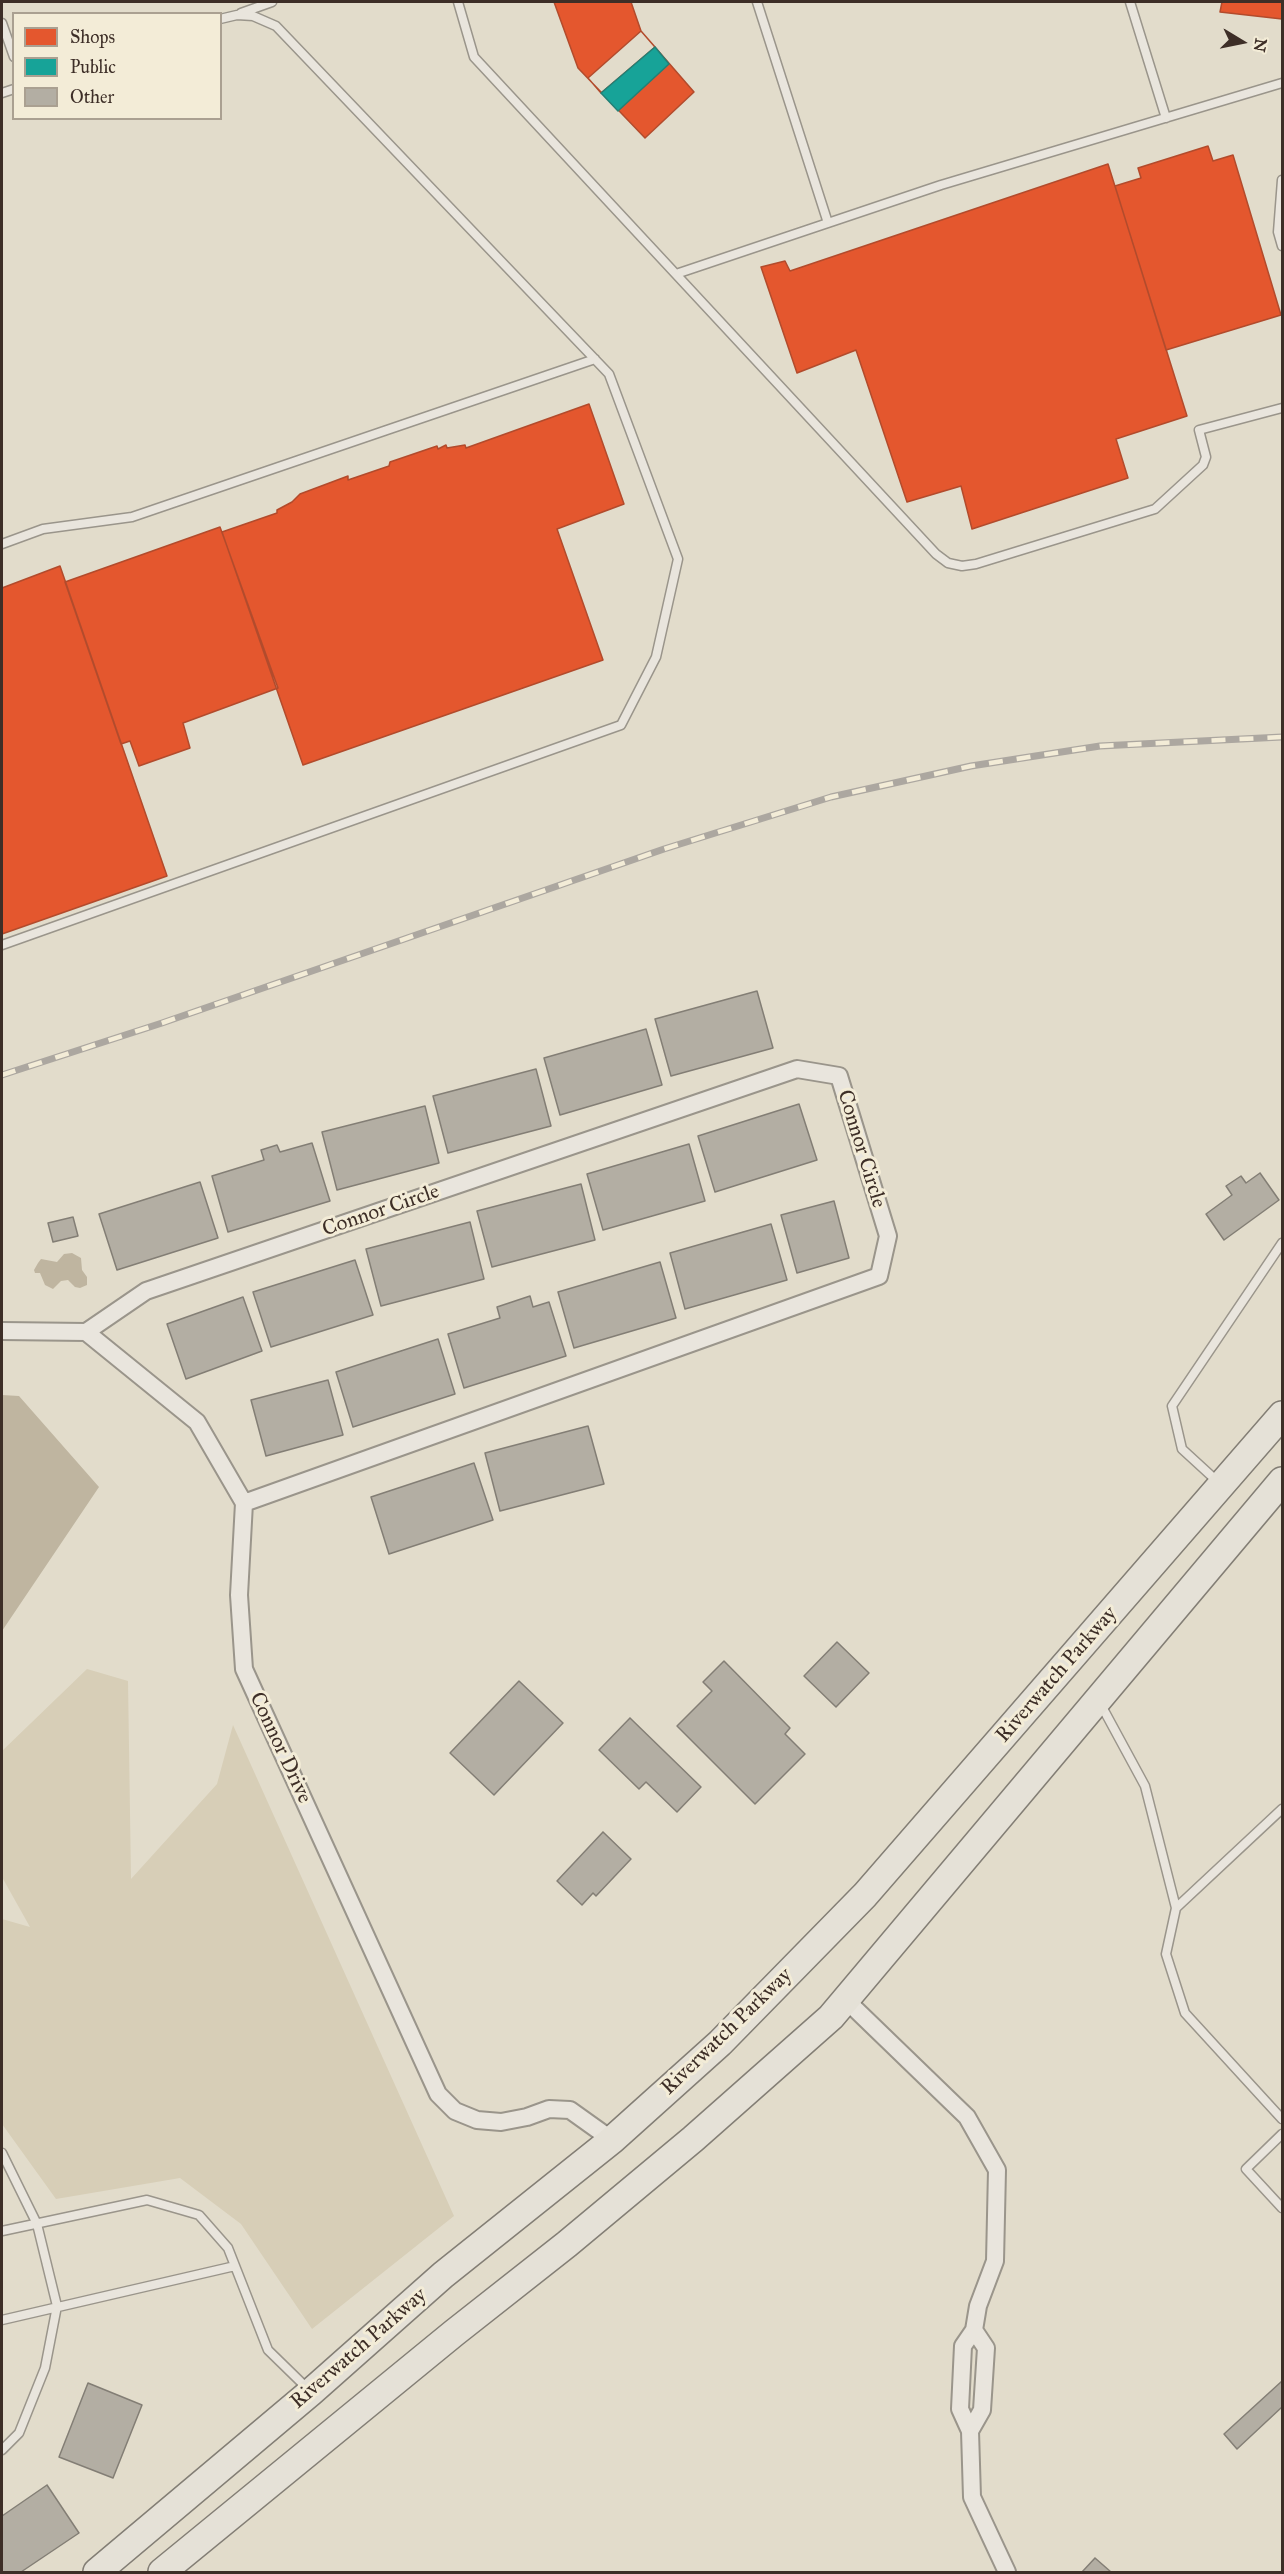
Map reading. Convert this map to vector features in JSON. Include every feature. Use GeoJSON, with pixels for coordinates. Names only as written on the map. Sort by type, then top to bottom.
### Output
{"type":"FeatureCollection","features":[{"type":"Feature","properties":{"kind":"main road","name":"Riverwatch Parkway"},"geometry":{"type":"LineString","coordinates":[[97,2572],[311,2392],[443,2275],[612,2140],[720,2043],[865,1895],[1282,1415]]}},
{"type":"Feature","properties":{"kind":"main road"},"geometry":{"type":"LineString","coordinates":[[162,2572],[693,2139],[831,2017],[1282,1481]]}},
{"type":"Feature","properties":{"kind":"street","name":"Connor Circle"},"geometry":{"type":"LineString","coordinates":[[86,1332],[146,1291],[797,1069],[839,1076],[888,1236],[879,1276],[244,1503]]}},
{"type":"Feature","properties":{"kind":"street"},"geometry":{"type":"LineString","coordinates":[[2,1331],[86,1332],[197,1422],[244,1503]]}},
{"type":"Feature","properties":{"kind":"street","name":"Connor Drive"},"geometry":{"type":"LineString","coordinates":[[244,1503],[239,1595],[244,1669],[438,2094],[455,2111],[477,2120],[501,2122],[527,2117],[549,2109],[570,2110],[612,2140]]}},
{"type":"Feature","properties":{"kind":"street"},"geometry":{"type":"LineString","coordinates":[[846,2000],[967,2117],[996,2170],[995,2261],[978,2306],[974,2330],[963,2346],[960,2409],[970,2431],[972,2497],[1007,2572]]}},
{"type":"Feature","properties":{"kind":"lane"},"geometry":{"type":"LineString","coordinates":[[222,19],[272,2]]}},
{"type":"Feature","properties":{"kind":"lane"},"geometry":{"type":"LineString","coordinates":[[458,2],[474,57],[936,554],[948,563],[962,566],[976,564],[1155,509],[1203,465],[1206,457],[1199,430],[1282,408]]}},
{"type":"Feature","properties":{"kind":"lane"},"geometry":{"type":"LineString","coordinates":[[757,2],[828,223]]}},
{"type":"Feature","properties":{"kind":"lane"},"geometry":{"type":"LineString","coordinates":[[1130,2],[1166,118]]}},
{"type":"Feature","properties":{"kind":"lane"},"geometry":{"type":"LineString","coordinates":[[2,945],[621,725],[656,657],[678,560],[609,374],[276,26],[253,16],[237,15]]}},
{"type":"Feature","properties":{"kind":"lane"},"geometry":{"type":"LineString","coordinates":[[2,23],[12,51]]}},
{"type":"Feature","properties":{"kind":"lane"},"geometry":{"type":"LineString","coordinates":[[676,274],[941,185],[1282,83]]}},
{"type":"Feature","properties":{"kind":"lane"},"geometry":{"type":"LineString","coordinates":[[1282,180],[1278,232],[1282,246]]}},
{"type":"Feature","properties":{"kind":"lane"},"geometry":{"type":"LineString","coordinates":[[2,544],[43,529],[132,517],[595,359]]}},
{"type":"Feature","properties":{"kind":"lane"},"geometry":{"type":"LineString","coordinates":[[1221,1484],[1182,1449],[1172,1406],[1282,1243]]}},
{"type":"Feature","properties":{"kind":"lane"},"geometry":{"type":"LineString","coordinates":[[1099,1699],[1144,1786],[1176,1908],[1166,1954],[1185,2013],[1282,2119]]}},
{"type":"Feature","properties":{"kind":"lane"},"geometry":{"type":"LineString","coordinates":[[1176,1908],[1282,1809]]}},
{"type":"Feature","properties":{"kind":"lane"},"geometry":{"type":"LineString","coordinates":[[1282,2134],[1246,2169],[1282,2208]]}},
{"type":"Feature","properties":{"kind":"lane"},"geometry":{"type":"LineString","coordinates":[[2,2153],[37,2224],[57,2306],[45,2368],[19,2433],[2,2450]]}},
{"type":"Feature","properties":{"kind":"lane"},"geometry":{"type":"LineString","coordinates":[[2,2231],[147,2200],[199,2215],[228,2248],[268,2350],[311,2392]]}},
{"type":"Feature","properties":{"kind":"lane"},"geometry":{"type":"LineString","coordinates":[[2,2320],[236,2266]]}},
{"type":"Feature","properties":{"kind":"shaded area"},"geometry":{"type":"Polygon","coordinates":[[[72,1253],[81,1258],[87,1285],[80,1288],[75,1287],[68,1280],[61,1281],[53,1289],[45,1285],[40,1273],[35,1273],[34,1270],[41,1259],[57,1262],[64,1254],[72,1253]]]}},
{"type":"Feature","properties":{"kind":"shaded area"},"geometry":{"type":"Polygon","coordinates":[[[2,1395],[19,1396],[99,1487],[2,1631],[2,1395]]]}},
{"type":"Feature","properties":{"kind":"shaded area"},"geometry":{"type":"Polygon","coordinates":[[[87,1669],[128,1681],[131,1879],[217,1784],[233,1725],[454,2216],[312,2329],[241,2224],[180,2178],[56,2199],[2,2124],[2,1919],[30,1927],[2,1877],[2,1751],[87,1669]]]}},
{"type":"Feature","properties":{"kind":"building: Shops"},"geometry":{"type":"Polygon","coordinates":[[[554,2],[631,2],[641,31],[694,92],[645,138],[578,68],[554,2]]]}},
{"type":"Feature","properties":{"kind":"building: Shops"},"geometry":{"type":"Polygon","coordinates":[[[1222,2],[1282,2],[1282,19],[1220,12],[1222,2]]]}},
{"type":"Feature","properties":{"kind":"building: Shops"},"geometry":{"type":"Polygon","coordinates":[[[641,31],[655,47],[601,93],[588,78],[641,31]]]}},
{"type":"Feature","properties":{"kind":"building: Shops"},"geometry":{"type":"Polygon","coordinates":[[[1208,146],[1213,161],[1233,155],[1281,315],[1166,350],[1115,186],[1141,178],[1138,168],[1208,146]]]}},
{"type":"Feature","properties":{"kind":"building: Shops"},"geometry":{"type":"Polygon","coordinates":[[[1108,164],[1187,416],[1116,439],[1128,478],[972,529],[961,486],[907,502],[856,350],[797,373],[761,267],[785,261],[790,271],[1108,164]]]}},
{"type":"Feature","properties":{"kind":"building: Shops"},"geometry":{"type":"Polygon","coordinates":[[[589,404],[624,504],[557,529],[603,660],[303,765],[222,532],[277,513],[277,510],[292,502],[300,494],[348,476],[348,480],[389,466],[390,462],[437,446],[438,449],[446,445],[447,448],[465,445],[466,448],[589,404]]]}},
{"type":"Feature","properties":{"kind":"building: Shops"},"geometry":{"type":"Polygon","coordinates":[[[220,527],[278,688],[183,723],[190,748],[139,766],[130,741],[121,744],[65,582],[220,527]]]}},
{"type":"Feature","properties":{"kind":"building: Shops"},"geometry":{"type":"Polygon","coordinates":[[[60,566],[167,876],[2,934],[2,588],[60,566]]]}},
{"type":"Feature","properties":{"kind":"building: Public"},"geometry":{"type":"Polygon","coordinates":[[[655,47],[669,64],[618,111],[601,93],[655,47]]]}},
{"type":"Feature","properties":{"kind":"building: Other"},"geometry":{"type":"Polygon","coordinates":[[[757,991],[773,1048],[671,1076],[655,1019],[757,991]]]}},
{"type":"Feature","properties":{"kind":"building: Other"},"geometry":{"type":"Polygon","coordinates":[[[646,1029],[662,1085],[560,1115],[544,1058],[646,1029]]]}},
{"type":"Feature","properties":{"kind":"building: Other"},"geometry":{"type":"Polygon","coordinates":[[[536,1069],[551,1126],[448,1153],[433,1096],[536,1069]]]}},
{"type":"Feature","properties":{"kind":"building: Other"},"geometry":{"type":"Polygon","coordinates":[[[799,1104],[817,1160],[715,1192],[698,1136],[799,1104]]]}},
{"type":"Feature","properties":{"kind":"building: Other"},"geometry":{"type":"Polygon","coordinates":[[[425,1106],[439,1163],[337,1190],[322,1132],[425,1106]]]}},
{"type":"Feature","properties":{"kind":"building: Other"},"geometry":{"type":"Polygon","coordinates":[[[312,1143],[330,1201],[228,1232],[212,1176],[264,1160],[261,1150],[277,1145],[280,1152],[312,1143]]]}},
{"type":"Feature","properties":{"kind":"building: Other"},"geometry":{"type":"Polygon","coordinates":[[[689,1144],[705,1201],[603,1230],[587,1174],[689,1144]]]}},
{"type":"Feature","properties":{"kind":"building: Other"},"geometry":{"type":"Polygon","coordinates":[[[1260,1173],[1279,1200],[1224,1240],[1206,1214],[1232,1195],[1226,1186],[1241,1176],[1246,1183],[1260,1173]]]}},
{"type":"Feature","properties":{"kind":"building: Other"},"geometry":{"type":"Polygon","coordinates":[[[200,1182],[218,1238],[117,1270],[99,1214],[200,1182]]]}},
{"type":"Feature","properties":{"kind":"building: Other"},"geometry":{"type":"Polygon","coordinates":[[[581,1184],[595,1240],[492,1267],[477,1211],[581,1184]]]}},
{"type":"Feature","properties":{"kind":"building: Other"},"geometry":{"type":"Polygon","coordinates":[[[834,1201],[849,1258],[797,1273],[781,1215],[834,1201]]]}},
{"type":"Feature","properties":{"kind":"building: Other"},"geometry":{"type":"Polygon","coordinates":[[[73,1217],[78,1236],[53,1242],[48,1223],[73,1217]]]}},
{"type":"Feature","properties":{"kind":"building: Other"},"geometry":{"type":"Polygon","coordinates":[[[470,1222],[484,1279],[381,1306],[366,1249],[470,1222]]]}},
{"type":"Feature","properties":{"kind":"building: Other"},"geometry":{"type":"Polygon","coordinates":[[[771,1224],[787,1280],[685,1309],[670,1253],[771,1224]]]}},
{"type":"Feature","properties":{"kind":"building: Other"},"geometry":{"type":"Polygon","coordinates":[[[355,1260],[373,1315],[271,1347],[253,1292],[355,1260]]]}},
{"type":"Feature","properties":{"kind":"building: Other"},"geometry":{"type":"Polygon","coordinates":[[[660,1262],[676,1318],[574,1348],[558,1292],[660,1262]]]}},
{"type":"Feature","properties":{"kind":"building: Other"},"geometry":{"type":"Polygon","coordinates":[[[530,1296],[533,1307],[549,1302],[566,1356],[464,1388],[448,1334],[500,1318],[497,1307],[530,1296]]]}},
{"type":"Feature","properties":{"kind":"building: Other"},"geometry":{"type":"Polygon","coordinates":[[[243,1297],[262,1351],[186,1379],[167,1324],[243,1297]]]}},
{"type":"Feature","properties":{"kind":"building: Other"},"geometry":{"type":"Polygon","coordinates":[[[438,1339],[455,1394],[353,1427],[336,1372],[438,1339]]]}},
{"type":"Feature","properties":{"kind":"building: Other"},"geometry":{"type":"Polygon","coordinates":[[[328,1380],[343,1435],[266,1456],[251,1400],[328,1380]]]}},
{"type":"Feature","properties":{"kind":"building: Other"},"geometry":{"type":"Polygon","coordinates":[[[588,1426],[604,1484],[500,1511],[485,1453],[588,1426]]]}},
{"type":"Feature","properties":{"kind":"building: Other"},"geometry":{"type":"Polygon","coordinates":[[[474,1463],[493,1520],[389,1554],[371,1497],[474,1463]]]}},
{"type":"Feature","properties":{"kind":"building: Other"},"geometry":{"type":"Polygon","coordinates":[[[837,1642],[869,1673],[836,1707],[804,1676],[837,1642]]]}},
{"type":"Feature","properties":{"kind":"building: Other"},"geometry":{"type":"Polygon","coordinates":[[[724,1661],[790,1728],[785,1734],[805,1754],[755,1804],[677,1726],[712,1691],[703,1682],[724,1661]]]}},
{"type":"Feature","properties":{"kind":"building: Other"},"geometry":{"type":"Polygon","coordinates":[[[519,1681],[563,1723],[494,1795],[450,1753],[519,1681]]]}},
{"type":"Feature","properties":{"kind":"building: Other"},"geometry":{"type":"Polygon","coordinates":[[[630,1718],[701,1787],[677,1812],[646,1782],[639,1789],[599,1750],[630,1718]]]}},
{"type":"Feature","properties":{"kind":"building: Other"},"geometry":{"type":"Polygon","coordinates":[[[603,1832],[631,1859],[596,1896],[593,1893],[582,1905],[557,1881],[603,1832]]]}},
{"type":"Feature","properties":{"kind":"building: Other"},"geometry":{"type":"Polygon","coordinates":[[[1282,2381],[1282,2407],[1237,2449],[1224,2434],[1282,2381]]]}},
{"type":"Feature","properties":{"kind":"building: Other"},"geometry":{"type":"Polygon","coordinates":[[[88,2383],[142,2405],[113,2478],[59,2457],[88,2383]]]}},
{"type":"Feature","properties":{"kind":"building: Other"},"geometry":{"type":"Polygon","coordinates":[[[47,2485],[79,2533],[21,2572],[2,2572],[2,2516],[47,2485]]]}},
{"type":"Feature","properties":{"kind":"building: Other"},"geometry":{"type":"Polygon","coordinates":[[[1095,2558],[1111,2572],[1082,2572],[1095,2558]]]}},
{"type":"Feature","properties":{"kind":"railway"},"geometry":{"type":"LineString","coordinates":[[2,1075],[162,1023],[664,849],[831,797],[971,766],[1100,746],[1282,737]]}}]}
